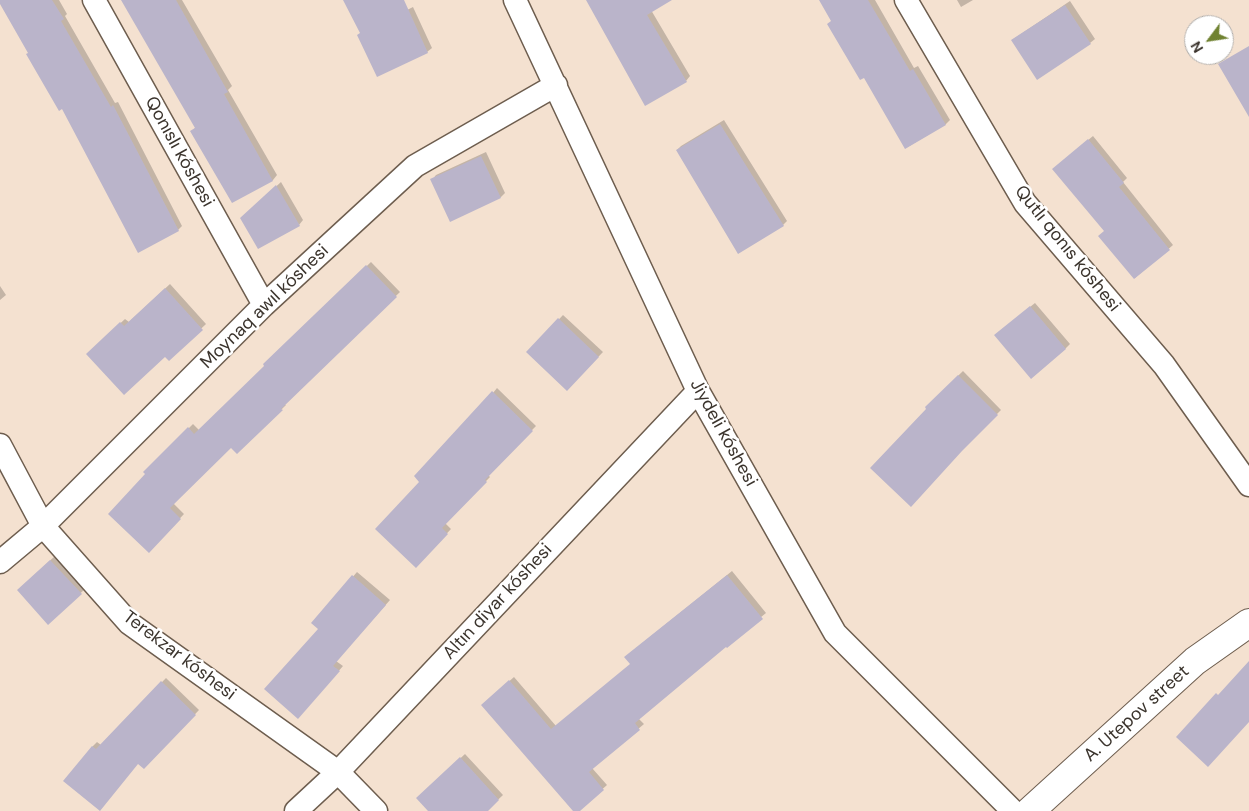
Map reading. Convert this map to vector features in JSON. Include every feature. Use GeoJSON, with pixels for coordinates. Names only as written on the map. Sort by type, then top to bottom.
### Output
{"type":"FeatureCollection","features":[{"type":"Feature","properties":{"kind":"street","name":"Qonıslı kóshesi"},"geometry":{"type":"LineString","coordinates":[[94,0],[264,305]]}},
{"type":"Feature","properties":{"kind":"street","name":"Jiydeli kóshesi"},"geometry":{"type":"LineString","coordinates":[[515,0],[698,391],[835,633],[1013,811]]}},
{"type":"Feature","properties":{"kind":"street","name":"Qutlı qonıs kóshesi"},"geometry":{"type":"LineString","coordinates":[[906,0],[1024,202],[1164,365],[1249,484]]}},
{"type":"Feature","properties":{"kind":"street","name":"Moynaq awıl kóshesi"},"geometry":{"type":"LineString","coordinates":[[0,562],[43,526],[264,305],[415,166],[556,85]]}},
{"type":"Feature","properties":{"kind":"street","name":"Altın diyar kóshesi"},"geometry":{"type":"LineString","coordinates":[[296,811],[338,772],[698,391]]}},
{"type":"Feature","properties":{"kind":"street","name":"Terekzar kóshesi"},"geometry":{"type":"LineString","coordinates":[[0,446],[43,526],[129,623],[338,772],[376,811]]}},
{"type":"Feature","properties":{"kind":"street","name":"A. Utepov street"},"geometry":{"type":"LineString","coordinates":[[1030,811],[1195,661],[1249,623]]}},
{"type":"Feature","properties":{"kind":"building"},"geometry":{"type":"Polygon","coordinates":[[[0,0],[52,0],[64,19],[61,21],[111,107],[113,105],[179,231],[138,253],[62,109],[59,111],[26,54],[28,53],[0,4],[0,0]]]}},
{"type":"Feature","properties":{"kind":"building"},"geometry":{"type":"Polygon","coordinates":[[[121,0],[176,0],[228,92],[224,94],[273,181],[232,203],[190,131],[195,128],[121,0]]]}},
{"type":"Feature","properties":{"kind":"building"},"geometry":{"type":"Polygon","coordinates":[[[343,0],[404,0],[428,53],[377,77],[357,35],[360,33],[343,0]]]}},
{"type":"Feature","properties":{"kind":"building"},"geometry":{"type":"Polygon","coordinates":[[[586,0],[672,0],[647,15],[687,82],[645,106],[586,0]]]}},
{"type":"Feature","properties":{"kind":"building"},"geometry":{"type":"Polygon","coordinates":[[[819,0],[868,0],[910,71],[913,69],[946,125],[905,149],[864,78],[860,80],[827,24],[831,21],[819,0]]]}},
{"type":"Feature","properties":{"kind":"building"},"geometry":{"type":"Polygon","coordinates":[[[1065,5],[1091,44],[1037,80],[1011,40],[1065,5]]]}},
{"type":"Feature","properties":{"kind":"building"},"geometry":{"type":"Polygon","coordinates":[[[1249,46],[1249,117],[1219,65],[1234,65],[1234,55],[1249,46]]]}},
{"type":"Feature","properties":{"kind":"building"},"geometry":{"type":"Polygon","coordinates":[[[720,124],[784,226],[738,254],[676,150],[720,124]]]}},
{"type":"Feature","properties":{"kind":"building"},"geometry":{"type":"Polygon","coordinates":[[[1088,139],[1124,183],[1119,187],[1170,250],[1134,279],[1098,236],[1104,231],[1052,169],[1088,139]]]}},
{"type":"Feature","properties":{"kind":"building"},"geometry":{"type":"Polygon","coordinates":[[[481,156],[501,198],[450,222],[430,179],[481,156]]]}},
{"type":"Feature","properties":{"kind":"building"},"geometry":{"type":"Polygon","coordinates":[[[276,185],[300,226],[258,249],[240,218],[276,185]]]}},
{"type":"Feature","properties":{"kind":"building"},"geometry":{"type":"Polygon","coordinates":[[[366,265],[397,297],[237,454],[231,448],[170,508],[181,519],[149,553],[108,514],[145,474],[143,472],[188,427],[194,434],[264,366],[263,364],[366,265]]]}},
{"type":"Feature","properties":{"kind":"building"},"geometry":{"type":"Polygon","coordinates":[[[165,288],[203,330],[169,361],[165,357],[124,395],[86,354],[120,322],[124,326],[165,288]]]}},
{"type":"Feature","properties":{"kind":"building"},"geometry":{"type":"Polygon","coordinates":[[[1030,306],[1066,349],[1031,379],[994,335],[1030,306]]]}},
{"type":"Feature","properties":{"kind":"building"},"geometry":{"type":"Polygon","coordinates":[[[558,318],[599,357],[567,391],[526,352],[558,318]]]}},
{"type":"Feature","properties":{"kind":"building"},"geometry":{"type":"Polygon","coordinates":[[[958,375],[998,415],[911,507],[870,468],[926,409],[925,407],[958,375]]]}},
{"type":"Feature","properties":{"kind":"building"},"geometry":{"type":"Polygon","coordinates":[[[492,391],[533,431],[442,528],[448,534],[416,568],[375,529],[419,482],[414,476],[492,391]]]}},
{"type":"Feature","properties":{"kind":"building"},"geometry":{"type":"Polygon","coordinates":[[[50,560],[82,594],[48,625],[17,590],[50,560]]]}},
{"type":"Feature","properties":{"kind":"building"},"geometry":{"type":"Polygon","coordinates":[[[352,575],[386,605],[333,666],[340,671],[298,719],[264,689],[318,629],[311,623],[352,575]]]}},
{"type":"Feature","properties":{"kind":"building"},"geometry":{"type":"Polygon","coordinates":[[[727,575],[763,619],[726,647],[635,723],[640,730],[589,772],[604,790],[580,811],[573,811],[481,705],[509,680],[551,729],[630,664],[624,657],[727,575]]]}},
{"type":"Feature","properties":{"kind":"building"},"geometry":{"type":"Polygon","coordinates":[[[1249,661],[1249,722],[1208,767],[1176,737],[1216,693],[1218,695],[1249,661]]]}},
{"type":"Feature","properties":{"kind":"building"},"geometry":{"type":"Polygon","coordinates":[[[161,681],[196,715],[144,769],[138,764],[100,811],[63,781],[92,746],[96,749],[161,681]]]}},
{"type":"Feature","properties":{"kind":"building"},"geometry":{"type":"Polygon","coordinates":[[[460,757],[499,800],[488,811],[428,811],[416,798],[460,757]]]}}]}
